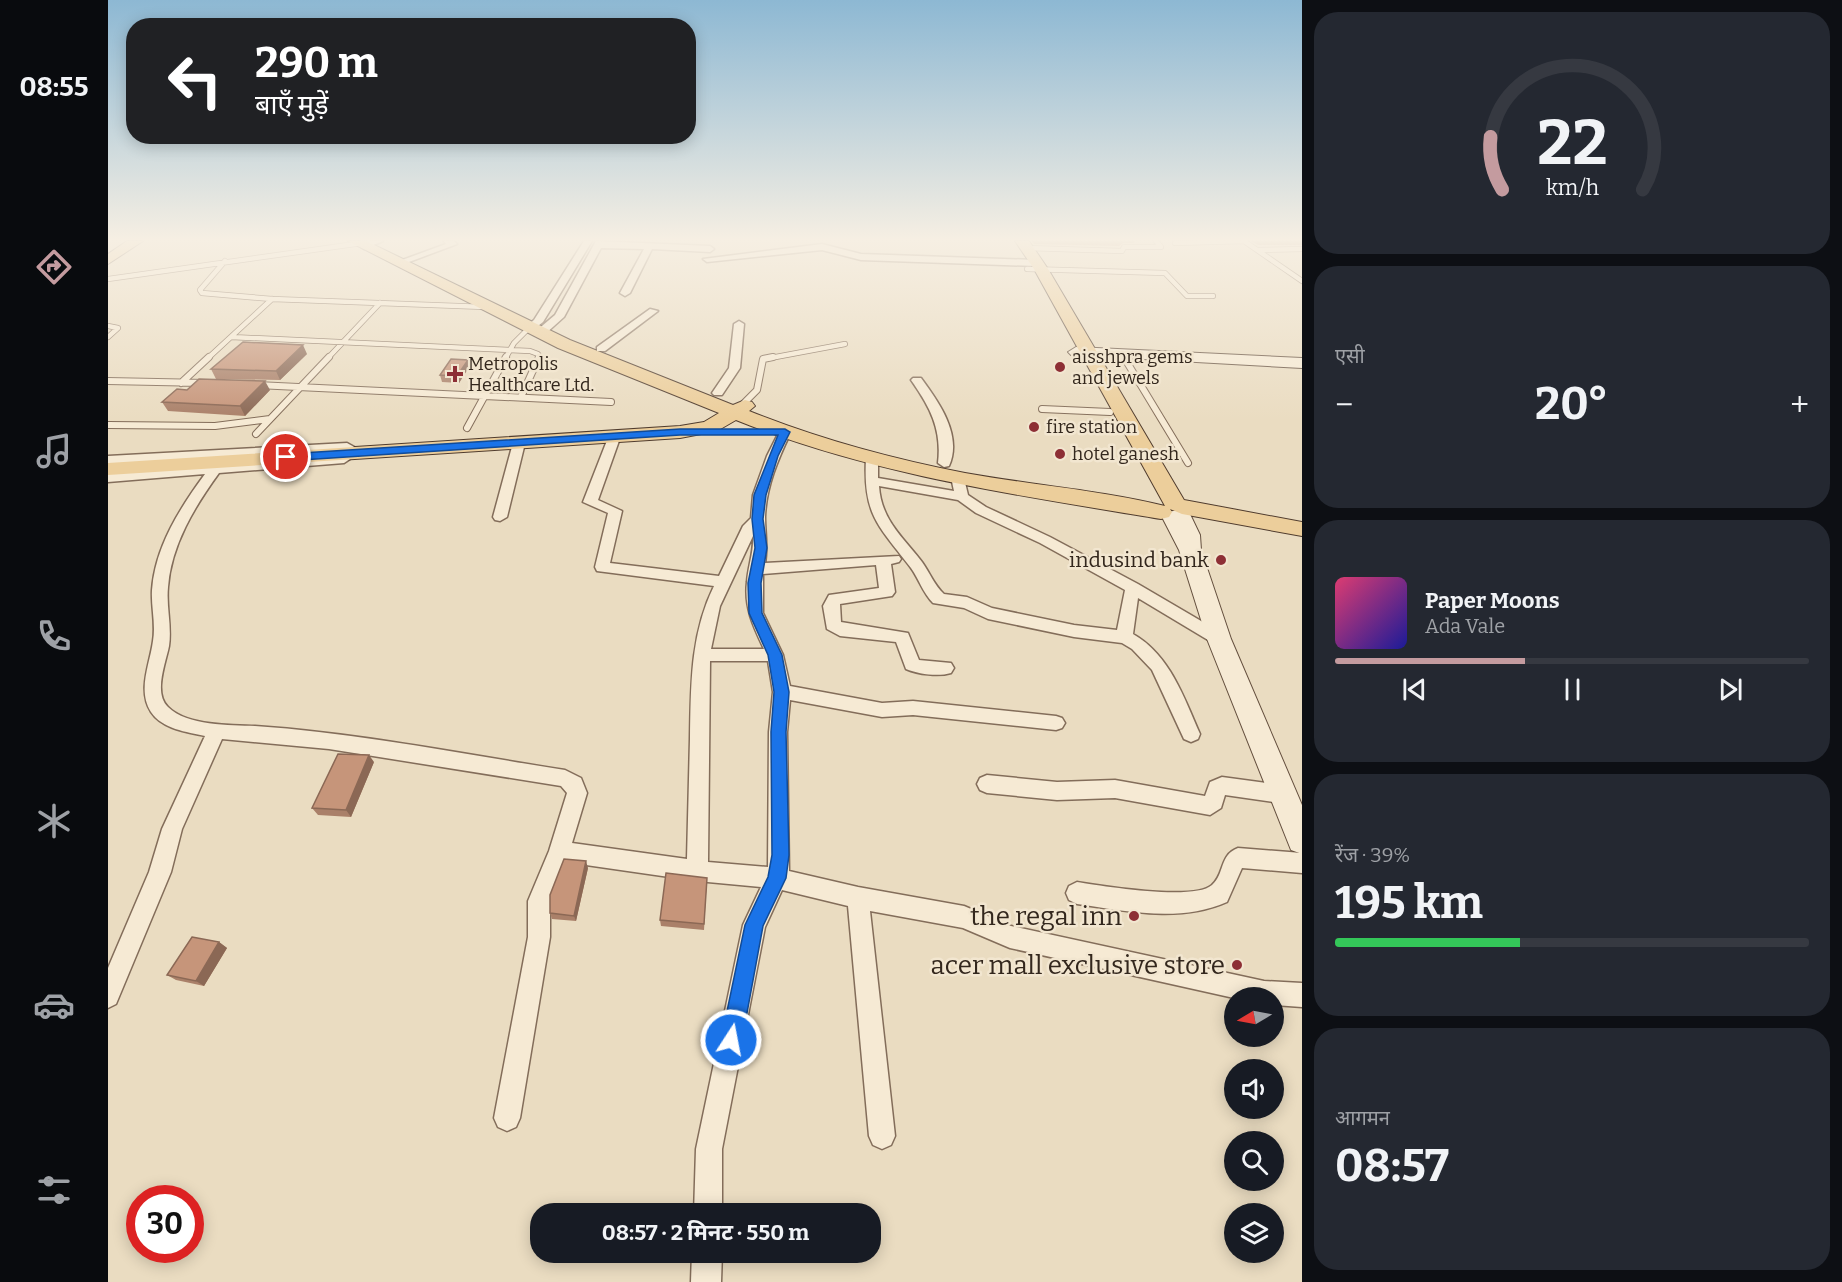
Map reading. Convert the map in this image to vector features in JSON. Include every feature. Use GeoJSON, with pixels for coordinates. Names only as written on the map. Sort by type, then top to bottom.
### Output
{"type":"FeatureCollection","features":[{"type":"Feature","properties":{"kind":"main road"},"geometry":{"type":"LineString","coordinates":[[474,301],[718,393],[783,431],[872,458],[955,479],[1302,529]]}},
{"type":"Feature","properties":{"kind":"main road"},"geometry":{"type":"LineString","coordinates":[[484,301],[539,327],[742,407],[871,447],[955,479]]}},
{"type":"Feature","properties":{"kind":"main road"},"geometry":{"type":"LineString","coordinates":[[1053,301],[1172,509]]}},
{"type":"Feature","properties":{"kind":"main road"},"geometry":{"type":"LineString","coordinates":[[1083,354],[1110,412],[1172,509],[1302,540]]}},
{"type":"Feature","properties":{"kind":"main road"},"geometry":{"type":"LineString","coordinates":[[108,469],[680,432],[710,427],[742,407]]}},
{"type":"Feature","properties":{"kind":"main road"},"geometry":{"type":"LineString","coordinates":[[680,432],[711,434],[808,428]]}},
{"type":"Feature","properties":{"kind":"street"},"geometry":{"type":"LineString","coordinates":[[539,327],[554,301]]}},
{"type":"Feature","properties":{"kind":"street"},"geometry":{"type":"LineString","coordinates":[[539,327],[559,317],[568,301]]}},
{"type":"Feature","properties":{"kind":"street"},"geometry":{"type":"LineString","coordinates":[[601,349],[653,311]]}},
{"type":"Feature","properties":{"kind":"street"},"geometry":{"type":"LineString","coordinates":[[718,393],[733,378],[739,324]]}},
{"type":"Feature","properties":{"kind":"street"},"geometry":{"type":"LineString","coordinates":[[1083,354],[1125,359],[1302,368]]}},
{"type":"Feature","properties":{"kind":"street"},"geometry":{"type":"LineString","coordinates":[[1083,354],[1302,363]]}},
{"type":"Feature","properties":{"kind":"street"},"geometry":{"type":"LineString","coordinates":[[917,380],[938,411],[944,426],[955,479],[981,510],[1045,540],[1219,639]]}},
{"type":"Feature","properties":{"kind":"street"},"geometry":{"type":"LineString","coordinates":[[708,1203],[710,1149],[754,925],[777,878],[780,855],[778,732],[782,692],[775,655],[756,613],[754,583],[761,548],[758,519],[760,495],[783,431]]}},
{"type":"Feature","properties":{"kind":"street"},"geometry":{"type":"LineString","coordinates":[[614,438],[590,502],[615,511],[602,567],[723,582]]}},
{"type":"Feature","properties":{"kind":"street"},"geometry":{"type":"LineString","coordinates":[[500,517],[519,443]]}},
{"type":"Feature","properties":{"kind":"street"},"geometry":{"type":"LineString","coordinates":[[108,460],[347,447],[359,453]]}},
{"type":"Feature","properties":{"kind":"street"},"geometry":{"type":"LineString","coordinates":[[108,478],[342,459],[359,453]]}},
{"type":"Feature","properties":{"kind":"street"},"geometry":{"type":"LineString","coordinates":[[872,458],[870,480],[872,502],[892,539],[913,561],[939,599],[967,603],[988,613],[1074,631],[1125,637],[1135,641],[1149,654],[1171,692],[1191,734]]}},
{"type":"Feature","properties":{"kind":"street"},"geometry":{"type":"LineString","coordinates":[[214,470],[198,491],[171,542],[160,586],[162,638],[153,689],[155,703],[162,713],[177,722],[217,730],[295,737],[565,778],[574,784],[577,793],[537,912],[539,937],[507,1118]]}},
{"type":"Feature","properties":{"kind":"street"},"geometry":{"type":"LineString","coordinates":[[870,480],[955,479]]}},
{"type":"Feature","properties":{"kind":"street"},"geometry":{"type":"LineString","coordinates":[[1172,509],[1190,550],[1219,639],[1281,794],[1302,840]]}},
{"type":"Feature","properties":{"kind":"street"},"geometry":{"type":"LineString","coordinates":[[697,871],[702,655],[712,606],[750,526],[758,519]]}},
{"type":"Feature","properties":{"kind":"street"},"geometry":{"type":"LineString","coordinates":[[757,568],[908,558]]}},
{"type":"Feature","properties":{"kind":"street"},"geometry":{"type":"LineString","coordinates":[[883,560],[887,592],[835,599],[831,606],[834,625],[840,630],[897,636],[904,641],[910,660],[916,666],[945,668]]}},
{"type":"Feature","properties":{"kind":"street"},"geometry":{"type":"LineString","coordinates":[[1125,637],[1127,610],[1133,588]]}},
{"type":"Feature","properties":{"kind":"street"},"geometry":{"type":"LineString","coordinates":[[702,655],[775,655]]}},
{"type":"Feature","properties":{"kind":"street"},"geometry":{"type":"LineString","coordinates":[[782,692],[882,710],[913,708],[1056,723]]}},
{"type":"Feature","properties":{"kind":"street"},"geometry":{"type":"LineString","coordinates":[[108,996],[160,872],[172,829],[217,730]]}},
{"type":"Feature","properties":{"kind":"street"},"geometry":{"type":"LineString","coordinates":[[987,784],[1057,790],[1115,789],[1209,806],[1214,802],[1217,788],[1222,786],[1281,794]]}},
{"type":"Feature","properties":{"kind":"street"},"geometry":{"type":"LineString","coordinates":[[559,851],[697,871],[777,878],[858,898],[964,917],[1010,937],[1264,993],[1302,995]]}},
{"type":"Feature","properties":{"kind":"street"},"geometry":{"type":"LineString","coordinates":[[1077,892],[1154,902],[1207,898],[1218,895],[1223,889],[1232,864],[1238,858],[1302,863]]}},
{"type":"Feature","properties":{"kind":"street"},"geometry":{"type":"LineString","coordinates":[[858,898],[882,1136]]}},
{"type":"Feature","properties":{"kind":"street"},"geometry":{"type":"LineString","coordinates":[[706,1282],[707,1263]]}},
{"type":"Feature","properties":{"kind":"lane"},"geometry":{"type":"LineString","coordinates":[[181,382],[270,301]]}},
{"type":"Feature","properties":{"kind":"lane"},"geometry":{"type":"LineString","coordinates":[[321,301],[485,307]]}},
{"type":"Feature","properties":{"kind":"lane"},"geometry":{"type":"LineString","coordinates":[[256,434],[380,303]]}},
{"type":"Feature","properties":{"kind":"lane"},"geometry":{"type":"LineString","coordinates":[[108,326],[118,328],[108,338]]}},
{"type":"Feature","properties":{"kind":"lane"},"geometry":{"type":"LineString","coordinates":[[467,428],[511,349],[539,327]]}},
{"type":"Feature","properties":{"kind":"lane"},"geometry":{"type":"LineString","coordinates":[[231,337],[530,351],[538,354],[539,358],[521,397]]}},
{"type":"Feature","properties":{"kind":"lane"},"geometry":{"type":"LineString","coordinates":[[742,407],[757,390],[763,358],[845,344]]}},
{"type":"Feature","properties":{"kind":"lane"},"geometry":{"type":"LineString","coordinates":[[1125,359],[1188,463]]}},
{"type":"Feature","properties":{"kind":"lane"},"geometry":{"type":"LineString","coordinates":[[108,381],[217,384]]}},
{"type":"Feature","properties":{"kind":"lane"},"geometry":{"type":"LineString","coordinates":[[253,385],[610,402]]}},
{"type":"Feature","properties":{"kind":"lane"},"geometry":{"type":"LineString","coordinates":[[1042,410],[1110,412]]}},
{"type":"Feature","properties":{"kind":"lane"},"geometry":{"type":"LineString","coordinates":[[108,425],[208,426],[270,419]]}},
{"type":"Feature","properties":{"kind":"building"},"geometry":{"type":"Polygon","coordinates":[[[243,342],[303,345],[276,371],[211,369],[243,342]]]}},
{"type":"Feature","properties":{"kind":"building"},"geometry":{"type":"Polygon","coordinates":[[[451,359],[468,360],[457,376],[440,375],[451,359]]]}},
{"type":"Feature","properties":{"kind":"building"},"geometry":{"type":"Polygon","coordinates":[[[199,379],[265,381],[240,406],[162,402],[177,389],[187,390],[199,379]]]}},
{"type":"Feature","properties":{"kind":"building"},"geometry":{"type":"Polygon","coordinates":[[[338,754],[369,755],[346,810],[312,808],[338,754]]]}},
{"type":"Feature","properties":{"kind":"building"},"geometry":{"type":"Polygon","coordinates":[[[564,859],[586,861],[574,916],[550,913],[550,895],[564,859]]]}},
{"type":"Feature","properties":{"kind":"building"},"geometry":{"type":"Polygon","coordinates":[[[666,873],[707,878],[704,924],[660,920],[666,873]]]}},
{"type":"Feature","properties":{"kind":"building"},"geometry":{"type":"Polygon","coordinates":[[[192,937],[219,942],[196,981],[167,975],[192,937]]]}},
{"type":"Feature","properties":{"kind":"place","name":"aisshpra gems and jewels"},"geometry":{"type":"Point","coordinates":[1060,367]}},
{"type":"Feature","properties":{"kind":"place","name":"Metropolis Healthcare Ltd."},"geometry":{"type":"Point","coordinates":[455,374]}},
{"type":"Feature","properties":{"kind":"place","name":"fire station"},"geometry":{"type":"Point","coordinates":[1034,427]}},
{"type":"Feature","properties":{"kind":"place","name":"hotel ganesh"},"geometry":{"type":"Point","coordinates":[1060,454]}},
{"type":"Feature","properties":{"kind":"place","name":"indusind bank"},"geometry":{"type":"Point","coordinates":[1221,560]}},
{"type":"Feature","properties":{"kind":"place","name":"the regal inn"},"geometry":{"type":"Point","coordinates":[1134,916]}},
{"type":"Feature","properties":{"kind":"place","name":"acer mall exclusive store"},"geometry":{"type":"Point","coordinates":[1237,965]}},
{"type":"Feature","properties":{"kind":"route"},"geometry":{"type":"LineString","coordinates":[[286,457],[614,438],[680,432],[711,434],[785,432],[773,456],[760,495],[758,519],[761,548],[754,583],[756,613],[775,655],[782,692],[778,732],[780,855],[777,878],[754,925],[731,1040]]}}]}
